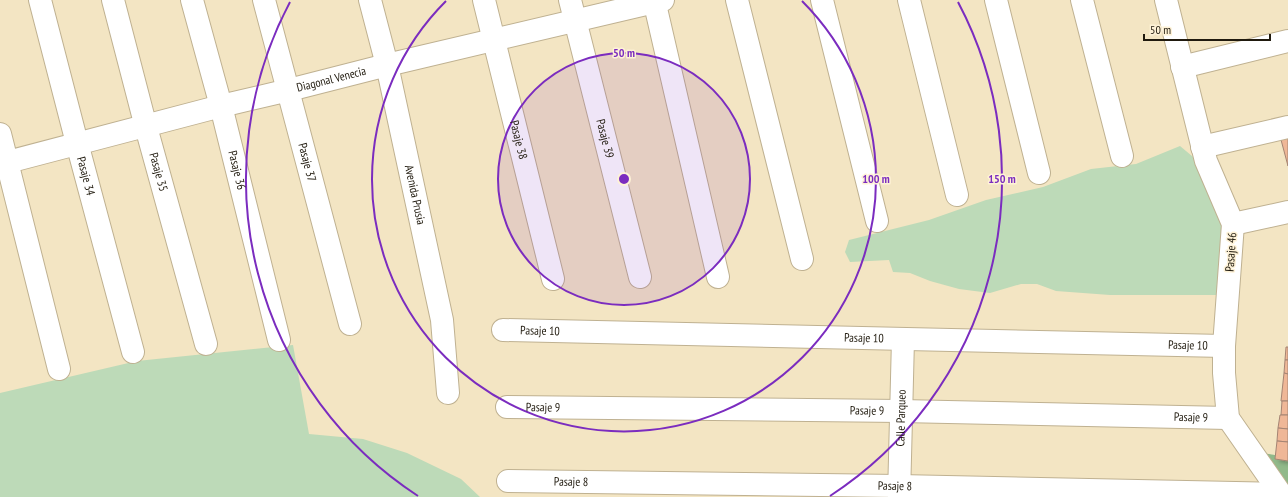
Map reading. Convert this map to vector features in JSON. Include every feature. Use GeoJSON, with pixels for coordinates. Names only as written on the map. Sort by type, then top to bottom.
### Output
{"type":"FeatureCollection","features":[{"type":"Feature","properties":{"kind":"street","name":"Pasaje 34"},"geometry":{"type":"LineString","coordinates":[[40,0],[133,352]]}},
{"type":"Feature","properties":{"kind":"street","name":"Pasaje 35"},"geometry":{"type":"LineString","coordinates":[[113,0],[146,127],[206,344]]}},
{"type":"Feature","properties":{"kind":"street","name":"Pasaje 36"},"geometry":{"type":"LineString","coordinates":[[192,0],[221,106],[279,340]]}},
{"type":"Feature","properties":{"kind":"street","name":"Pasaje 37"},"geometry":{"type":"LineString","coordinates":[[264,0],[350,324]]}},
{"type":"Feature","properties":{"kind":"street","name":"Avenida Prusia"},"geometry":{"type":"LineString","coordinates":[[370,0],[387,65],[442,320],[448,392]]}},
{"type":"Feature","properties":{"kind":"street","name":"Pasaje 38"},"geometry":{"type":"LineString","coordinates":[[484,0],[553,280]]}},
{"type":"Feature","properties":{"kind":"street","name":"Pasaje 39"},"geometry":{"type":"LineString","coordinates":[[570,0],[640,277]]}},
{"type":"Feature","properties":{"kind":"street"},"geometry":{"type":"LineString","coordinates":[[737,0],[802,259]]}},
{"type":"Feature","properties":{"kind":"street"},"geometry":{"type":"LineString","coordinates":[[822,0],[877,221]]}},
{"type":"Feature","properties":{"kind":"street"},"geometry":{"type":"LineString","coordinates":[[909,0],[957,195]]}},
{"type":"Feature","properties":{"kind":"street"},"geometry":{"type":"LineString","coordinates":[[996,0],[1039,173]]}},
{"type":"Feature","properties":{"kind":"street"},"geometry":{"type":"LineString","coordinates":[[1082,0],[1122,156]]}},
{"type":"Feature","properties":{"kind":"street","name":"Pasaje 46"},"geometry":{"type":"LineString","coordinates":[[1166,0],[1202,147],[1233,224],[1224,346],[1224,373],[1228,418],[1282,495]]}},
{"type":"Feature","properties":{"kind":"street","name":"Diagonal Venecia"},"geometry":{"type":"LineString","coordinates":[[4,163],[77,143],[146,127],[221,106],[657,1]]}},
{"type":"Feature","properties":{"kind":"street"},"geometry":{"type":"LineString","coordinates":[[657,1],[718,277]]}},
{"type":"Feature","properties":{"kind":"street"},"geometry":{"type":"LineString","coordinates":[[1182,67],[1288,41]]}},
{"type":"Feature","properties":{"kind":"street"},"geometry":{"type":"LineString","coordinates":[[1202,147],[1288,127]]}},
{"type":"Feature","properties":{"kind":"street"},"geometry":{"type":"LineString","coordinates":[[0,134],[4,163],[59,369]]}},
{"type":"Feature","properties":{"kind":"street"},"geometry":{"type":"LineString","coordinates":[[1233,224],[1288,212]]}},
{"type":"Feature","properties":{"kind":"street","name":"Pasaje 10"},"geometry":{"type":"LineString","coordinates":[[503,330],[1224,346]]}},
{"type":"Feature","properties":{"kind":"street","name":"Calle Parqueo"},"geometry":{"type":"LineString","coordinates":[[899,491],[903,339]]}},
{"type":"Feature","properties":{"kind":"street","name":"Pasaje 9"},"geometry":{"type":"LineString","coordinates":[[507,407],[901,411],[1228,418]]}},
{"type":"Feature","properties":{"kind":"street","name":"Pasaje 8"},"geometry":{"type":"LineString","coordinates":[[508,481],[899,491],[1282,495]]}},
{"type":"Feature","properties":{"kind":"green space"},"geometry":{"type":"Polygon","coordinates":[[[1180,146],[1198,161],[1224,211],[1217,295],[1110,295],[1056,291],[1037,284],[1021,284],[990,293],[959,289],[930,281],[910,273],[893,272],[889,260],[850,262],[845,252],[849,240],[929,220],[986,200],[1043,187],[1091,169],[1136,164],[1180,146]]]}},
{"type":"Feature","properties":{"kind":"green space"},"geometry":{"type":"Polygon","coordinates":[[[293,345],[309,434],[363,439],[407,453],[461,479],[480,497],[0,497],[0,393],[137,361],[293,345]]]}},
{"type":"Feature","properties":{"kind":"green space"},"geometry":{"type":"Polygon","coordinates":[[[1255,452],[1275,455],[1275,459],[1288,461],[1288,497],[1255,452]]]}},
{"type":"Feature","properties":{"kind":"building"},"geometry":{"type":"Polygon","coordinates":[[[1288,134],[1288,166],[1280,136],[1288,134]]]}},
{"type":"Feature","properties":{"kind":"building"},"geometry":{"type":"Polygon","coordinates":[[[1286,347],[1288,347],[1288,360],[1285,360],[1286,347]]]}},
{"type":"Feature","properties":{"kind":"building"},"geometry":{"type":"Polygon","coordinates":[[[1285,360],[1288,360],[1288,374],[1284,373],[1285,360]]]}},
{"type":"Feature","properties":{"kind":"building"},"geometry":{"type":"Polygon","coordinates":[[[1284,373],[1288,374],[1288,401],[1281,401],[1284,373]]]}},
{"type":"Feature","properties":{"kind":"building"},"geometry":{"type":"Polygon","coordinates":[[[1282,401],[1288,401],[1288,415],[1281,415],[1282,401]]]}},
{"type":"Feature","properties":{"kind":"building"},"geometry":{"type":"Polygon","coordinates":[[[1280,415],[1288,415],[1288,429],[1278,428],[1280,415]]]}},
{"type":"Feature","properties":{"kind":"building"},"geometry":{"type":"Polygon","coordinates":[[[1278,428],[1288,429],[1288,442],[1277,441],[1278,428]]]}},
{"type":"Feature","properties":{"kind":"building"},"geometry":{"type":"Polygon","coordinates":[[[1277,441],[1288,442],[1288,461],[1275,459],[1277,441]]]}}]}
